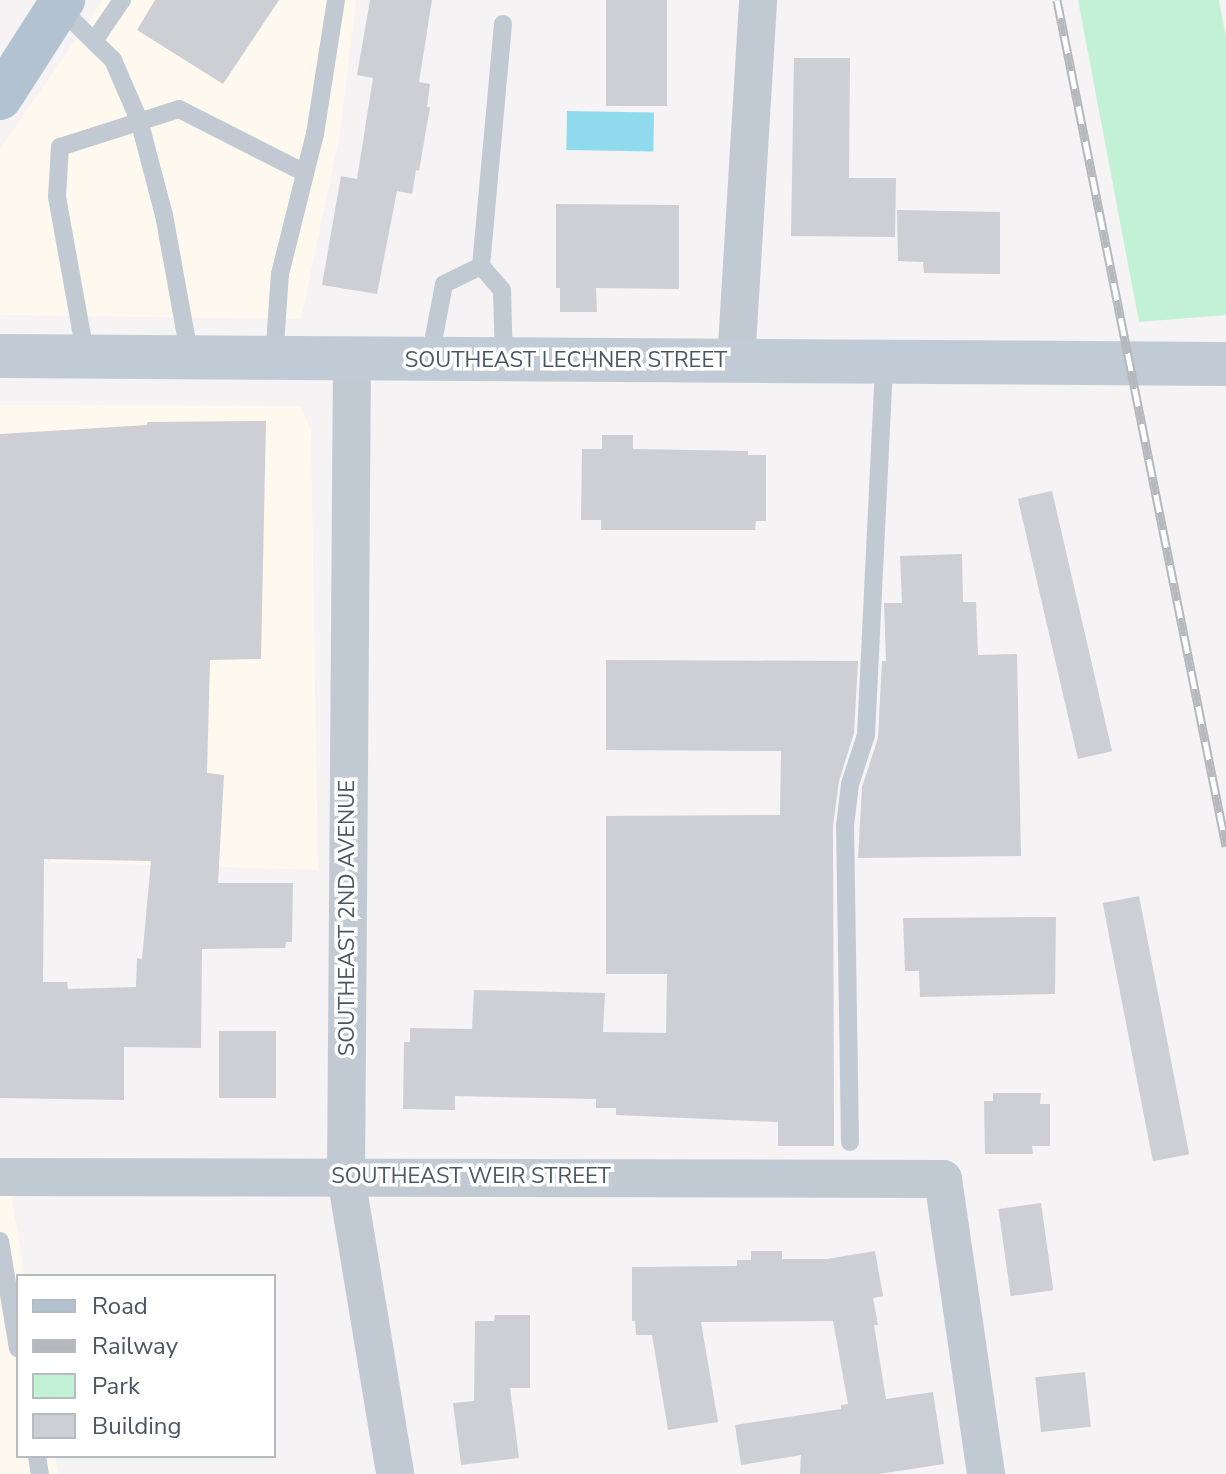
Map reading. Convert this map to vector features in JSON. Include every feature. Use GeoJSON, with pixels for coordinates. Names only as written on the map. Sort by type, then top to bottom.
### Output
{"type":"FeatureCollection","features":[{"type":"Feature","properties":{"kind":"main road"},"geometry":{"type":"LineString","coordinates":[[0,98],[61,4]]}},
{"type":"Feature","properties":{"kind":"main road","name":"SOUTHEAST LECHNER STREET"},"geometry":{"type":"LineString","coordinates":[[0,356],[736,362],[884,359],[1226,364]]}},
{"type":"Feature","properties":{"kind":"street"},"geometry":{"type":"LineString","coordinates":[[736,362],[758,0]]}},
{"type":"Feature","properties":{"kind":"street","name":"SOUTHEAST 2ND AVENUE"},"geometry":{"type":"LineString","coordinates":[[352,359],[346,1177],[395,1474]]}},
{"type":"Feature","properties":{"kind":"street","name":"SOUTHEAST WEIR STREET"},"geometry":{"type":"LineString","coordinates":[[0,1177],[943,1179],[986,1474]]}},
{"type":"Feature","properties":{"kind":"lane"},"geometry":{"type":"LineString","coordinates":[[94,41],[122,0]]}},
{"type":"Feature","properties":{"kind":"lane"},"geometry":{"type":"LineString","coordinates":[[274,359],[280,274],[315,134],[336,0]]}},
{"type":"Feature","properties":{"kind":"lane"},"geometry":{"type":"LineString","coordinates":[[61,4],[113,60],[139,120],[164,215],[190,358]]}},
{"type":"Feature","properties":{"kind":"lane"},"geometry":{"type":"LineString","coordinates":[[503,24],[481,266],[502,290],[504,360]]}},
{"type":"Feature","properties":{"kind":"lane"},"geometry":{"type":"LineString","coordinates":[[86,358],[57,197],[60,147],[179,109],[305,173]]}},
{"type":"Feature","properties":{"kind":"lane"},"geometry":{"type":"LineString","coordinates":[[430,359],[444,284],[481,266]]}},
{"type":"Feature","properties":{"kind":"lane"},"geometry":{"type":"LineString","coordinates":[[850,1142],[845,826],[850,784],[866,735],[884,359]]}},
{"type":"Feature","properties":{"kind":"lane"},"geometry":{"type":"LineString","coordinates":[[0,1241],[16,1336]]}},
{"type":"Feature","properties":{"kind":"shaded area"},"geometry":{"type":"Polygon","coordinates":[[[103,0],[356,0],[340,134],[301,319],[0,315],[0,149],[103,0]]]}},
{"type":"Feature","properties":{"kind":"shaded area"},"geometry":{"type":"Polygon","coordinates":[[[0,405],[300,406],[311,430],[318,870],[50,862],[48,781],[0,781],[0,405]]]}},
{"type":"Feature","properties":{"kind":"shaded area"},"geometry":{"type":"Polygon","coordinates":[[[11,1193],[25,1274],[16,1274],[16,1458],[55,1458],[58,1474],[0,1474],[0,1194],[11,1193]]]}},
{"type":"Feature","properties":{"kind":"green space"},"geometry":{"type":"Polygon","coordinates":[[[1078,0],[1219,0],[1226,38],[1226,315],[1139,322],[1078,0]]]}},
{"type":"Feature","properties":{"kind":"water"},"geometry":{"type":"Polygon","coordinates":[[[567,111],[654,113],[653,152],[566,150],[567,111]]]}},
{"type":"Feature","properties":{"kind":"building"},"geometry":{"type":"Polygon","coordinates":[[[155,0],[279,0],[223,84],[137,30],[155,0]]]}},
{"type":"Feature","properties":{"kind":"building"},"geometry":{"type":"Polygon","coordinates":[[[370,0],[432,0],[419,82],[430,84],[427,107],[430,107],[419,171],[416,170],[412,194],[397,191],[377,294],[322,285],[341,176],[357,179],[373,78],[357,75],[370,0]]]}},
{"type":"Feature","properties":{"kind":"building"},"geometry":{"type":"Polygon","coordinates":[[[606,0],[667,0],[667,106],[606,106],[606,0]]]}},
{"type":"Feature","properties":{"kind":"building"},"geometry":{"type":"Polygon","coordinates":[[[794,58],[850,58],[849,178],[896,178],[895,237],[791,236],[794,58]]]}},
{"type":"Feature","properties":{"kind":"building"},"geometry":{"type":"Polygon","coordinates":[[[556,204],[679,205],[679,289],[596,288],[597,312],[560,312],[560,288],[556,288],[556,204]]]}},
{"type":"Feature","properties":{"kind":"building"},"geometry":{"type":"Polygon","coordinates":[[[897,210],[1000,212],[1000,274],[924,273],[923,262],[898,261],[897,210]]]}},
{"type":"Feature","properties":{"kind":"building"},"geometry":{"type":"Polygon","coordinates":[[[266,421],[261,659],[210,660],[207,773],[224,775],[218,883],[293,883],[292,942],[286,942],[285,948],[202,949],[201,1048],[124,1047],[124,1100],[0,1098],[0,434],[147,425],[147,422],[266,421]],[[44,859],[43,982],[67,982],[68,989],[136,987],[137,958],[142,959],[151,861],[44,859]]]}},
{"type":"Feature","properties":{"kind":"building"},"geometry":{"type":"Polygon","coordinates":[[[602,435],[633,435],[633,449],[748,451],[748,455],[766,455],[766,521],[756,521],[755,530],[601,530],[601,520],[581,520],[582,449],[602,449],[602,435]]]}},
{"type":"Feature","properties":{"kind":"building"},"geometry":{"type":"Polygon","coordinates":[[[1052,491],[1112,751],[1078,759],[1018,499],[1052,491]]]}},
{"type":"Feature","properties":{"kind":"building"},"geometry":{"type":"Polygon","coordinates":[[[962,554],[963,602],[976,602],[978,655],[1017,654],[1021,856],[858,858],[862,787],[878,738],[882,661],[886,661],[884,603],[902,603],[900,556],[962,554]]]}},
{"type":"Feature","properties":{"kind":"building"},"geometry":{"type":"Polygon","coordinates":[[[606,660],[858,661],[854,733],[839,781],[833,826],[834,1146],[778,1146],[778,1122],[616,1115],[616,1108],[596,1108],[596,1099],[455,1096],[455,1110],[403,1109],[404,1042],[410,1042],[410,1028],[472,1029],[474,990],[605,993],[603,1032],[666,1033],[667,974],[606,974],[606,816],[780,815],[781,751],[606,750],[606,660]]]}},
{"type":"Feature","properties":{"kind":"building"},"geometry":{"type":"Polygon","coordinates":[[[1139,896],[1189,1154],[1153,1161],[1103,903],[1139,896]]]}},
{"type":"Feature","properties":{"kind":"building"},"geometry":{"type":"Polygon","coordinates":[[[1056,917],[1055,994],[920,997],[919,971],[905,971],[903,918],[1056,917]]]}},
{"type":"Feature","properties":{"kind":"building"},"geometry":{"type":"Polygon","coordinates":[[[219,1031],[276,1031],[276,1098],[219,1098],[219,1031]]]}},
{"type":"Feature","properties":{"kind":"building"},"geometry":{"type":"Polygon","coordinates":[[[993,1093],[1041,1093],[1040,1104],[1050,1104],[1050,1146],[1032,1146],[1033,1154],[985,1154],[984,1101],[993,1101],[993,1093]]]}},
{"type":"Feature","properties":{"kind":"building"},"geometry":{"type":"Polygon","coordinates":[[[1041,1203],[1053,1290],[1011,1296],[998,1209],[1041,1203]]]}},
{"type":"Feature","properties":{"kind":"building"},"geometry":{"type":"Polygon","coordinates":[[[751,1251],[782,1251],[782,1259],[827,1259],[875,1251],[883,1296],[873,1298],[878,1325],[874,1325],[886,1399],[933,1392],[944,1464],[879,1474],[800,1474],[801,1455],[741,1465],[735,1425],[841,1409],[841,1405],[848,1404],[833,1321],[701,1322],[718,1422],[668,1430],[652,1335],[636,1335],[635,1321],[632,1321],[632,1267],[737,1266],[737,1260],[751,1260],[751,1251]]]}},
{"type":"Feature","properties":{"kind":"building"},"geometry":{"type":"Polygon","coordinates":[[[495,1315],[530,1315],[530,1388],[510,1388],[519,1458],[461,1465],[453,1403],[474,1401],[475,1321],[494,1321],[495,1315]]]}},
{"type":"Feature","properties":{"kind":"building"},"geometry":{"type":"Polygon","coordinates":[[[1085,1372],[1091,1427],[1041,1432],[1035,1377],[1085,1372]]]}},
{"type":"Feature","properties":{"kind":"railway"},"geometry":{"type":"LineString","coordinates":[[1057,0],[1226,846]]}}]}
